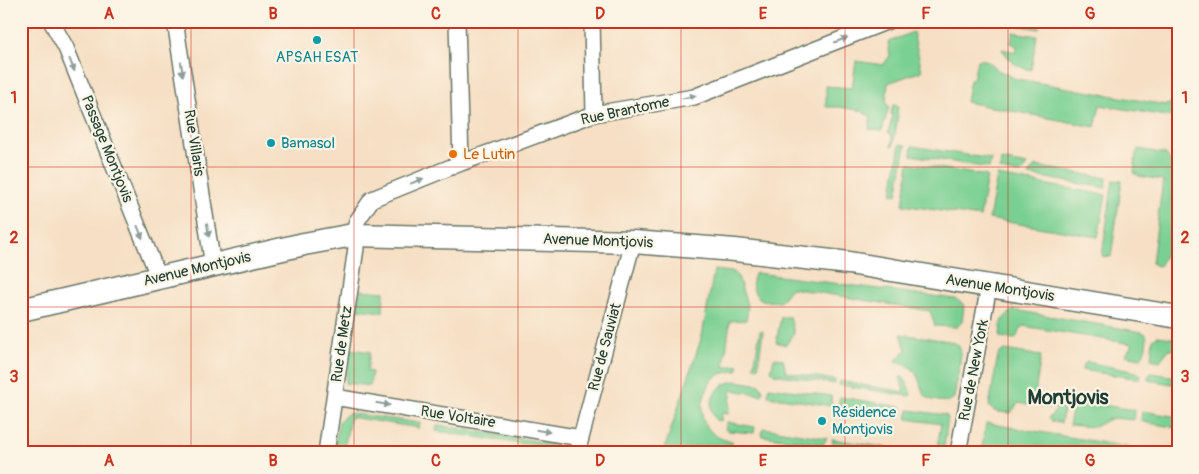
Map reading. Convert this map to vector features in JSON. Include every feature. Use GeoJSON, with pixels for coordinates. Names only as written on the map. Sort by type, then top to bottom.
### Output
{"type":"FeatureCollection","features":[{"type":"Feature","properties":{"kind":"main road","name":"Avenue Montjovis"},"geometry":{"type":"LineString","coordinates":[[21,310],[304,244],[353,235],[634,242],[735,250],[840,262],[1178,316]]}},
{"type":"Feature","properties":{"kind":"street","name":"Passage Montjovis"},"geometry":{"type":"LineString","coordinates":[[51,21],[66,48],[159,278]]}},
{"type":"Feature","properties":{"kind":"street","name":"Rue Villaris"},"geometry":{"type":"LineString","coordinates":[[175,21],[214,266]]}},
{"type":"Feature","properties":{"kind":"street"},"geometry":{"type":"LineString","coordinates":[[457,21],[461,163]]}},
{"type":"Feature","properties":{"kind":"street"},"geometry":{"type":"LineString","coordinates":[[592,21],[594,114]]}},
{"type":"Feature","properties":{"kind":"street","name":"Rue Brantome"},"geometry":{"type":"LineString","coordinates":[[353,235],[357,221],[372,199],[461,163],[594,114],[694,97],[888,21]]}},
{"type":"Feature","properties":{"kind":"street","name":"Rue de Metz"},"geometry":{"type":"LineString","coordinates":[[326,453],[356,248],[353,235]]}},
{"type":"Feature","properties":{"kind":"street","name":"Rue de Sauviat"},"geometry":{"type":"LineString","coordinates":[[577,453],[634,242]]}},
{"type":"Feature","properties":{"kind":"street","name":"Rue de New York"},"geometry":{"type":"LineString","coordinates":[[958,453],[989,286]]}},
{"type":"Feature","properties":{"kind":"street","name":"Rue Voltaire"},"geometry":{"type":"LineString","coordinates":[[334,397],[581,438]]}},
{"type":"Feature","properties":{"kind":"green space"},"geometry":{"type":"Polygon","coordinates":[[[1015,21],[1040,21],[1039,29],[1015,25],[1015,21]]]}},
{"type":"Feature","properties":{"kind":"green space"},"geometry":{"type":"Polygon","coordinates":[[[913,32],[922,71],[888,83],[886,103],[889,107],[882,131],[869,129],[871,116],[863,111],[840,107],[826,107],[826,86],[852,88],[856,61],[883,65],[890,56],[888,42],[913,32]]]}},
{"type":"Feature","properties":{"kind":"green space"},"geometry":{"type":"Polygon","coordinates":[[[1013,32],[1037,36],[1031,70],[1022,68],[1015,63],[1002,49],[1016,52],[1017,46],[1011,43],[1013,32]]]}},
{"type":"Feature","properties":{"kind":"green space"},"geometry":{"type":"Polygon","coordinates":[[[977,60],[986,60],[998,70],[1016,79],[1166,105],[1178,101],[1178,118],[1100,105],[1095,127],[966,102],[970,80],[973,80],[977,60]]]}},
{"type":"Feature","properties":{"kind":"green space"},"geometry":{"type":"Polygon","coordinates":[[[893,105],[898,106],[898,115],[893,146],[891,146],[892,138],[888,132],[893,116],[891,114],[893,105]]]}},
{"type":"Feature","properties":{"kind":"green space"},"geometry":{"type":"Polygon","coordinates":[[[900,144],[906,145],[897,195],[892,194],[900,144]]]}},
{"type":"Feature","properties":{"kind":"green space"},"geometry":{"type":"Polygon","coordinates":[[[912,146],[991,159],[989,168],[911,155],[912,146]]]}},
{"type":"Feature","properties":{"kind":"green space"},"geometry":{"type":"Polygon","coordinates":[[[1139,149],[1166,154],[1175,169],[1178,181],[1178,233],[1159,266],[1152,263],[1163,180],[1134,174],[1136,153],[1139,149]]]}},
{"type":"Feature","properties":{"kind":"green space"},"geometry":{"type":"Polygon","coordinates":[[[1001,160],[1027,165],[1020,174],[1000,170],[1001,160]]]}},
{"type":"Feature","properties":{"kind":"green space"},"geometry":{"type":"Polygon","coordinates":[[[909,163],[987,176],[980,217],[903,205],[909,163]]]}},
{"type":"Feature","properties":{"kind":"green space"},"geometry":{"type":"Polygon","coordinates":[[[1035,166],[1107,178],[1106,188],[1028,175],[1035,166]]]}},
{"type":"Feature","properties":{"kind":"green space"},"geometry":{"type":"Polygon","coordinates":[[[997,176],[1106,195],[1098,237],[989,219],[997,176]]]}},
{"type":"Feature","properties":{"kind":"green space"},"geometry":{"type":"Polygon","coordinates":[[[1113,180],[1122,181],[1111,257],[1102,256],[1113,180]]]}},
{"type":"Feature","properties":{"kind":"green space"},"geometry":{"type":"Polygon","coordinates":[[[714,270],[733,272],[738,277],[748,308],[746,320],[730,321],[724,367],[739,365],[737,371],[720,374],[712,380],[708,386],[702,408],[705,424],[709,430],[723,439],[733,442],[731,453],[663,453],[702,336],[714,270]]]}},
{"type":"Feature","properties":{"kind":"green space"},"geometry":{"type":"Polygon","coordinates":[[[756,273],[956,299],[964,305],[962,322],[957,327],[935,326],[930,311],[791,288],[780,302],[765,301],[757,296],[753,288],[753,280],[756,273]]]}},
{"type":"Feature","properties":{"kind":"green space"},"geometry":{"type":"Polygon","coordinates":[[[360,290],[384,292],[383,312],[357,309],[360,290]]]}},
{"type":"Feature","properties":{"kind":"green space"},"geometry":{"type":"Polygon","coordinates":[[[1014,310],[1142,332],[1147,337],[1145,350],[1141,358],[1125,355],[1133,344],[1023,326],[1015,339],[1000,337],[1002,321],[1006,315],[1014,310]]]}},
{"type":"Feature","properties":{"kind":"green space"},"geometry":{"type":"Polygon","coordinates":[[[781,317],[790,317],[794,333],[786,345],[776,342],[781,317]]]}},
{"type":"Feature","properties":{"kind":"green space"},"geometry":{"type":"Polygon","coordinates":[[[760,331],[763,331],[758,368],[754,367],[760,331]]]}},
{"type":"Feature","properties":{"kind":"green space"},"geometry":{"type":"Polygon","coordinates":[[[901,334],[949,341],[959,345],[961,355],[954,398],[944,402],[928,398],[922,391],[915,372],[905,365],[894,362],[906,350],[901,334]]]}},
{"type":"Feature","properties":{"kind":"green space"},"geometry":{"type":"Polygon","coordinates":[[[1158,336],[1178,339],[1178,350],[1169,349],[1160,361],[1151,359],[1153,339],[1158,336]]]}},
{"type":"Feature","properties":{"kind":"green space"},"geometry":{"type":"Polygon","coordinates":[[[351,349],[370,352],[367,371],[372,372],[370,386],[345,383],[351,349]]]}},
{"type":"Feature","properties":{"kind":"green space"},"geometry":{"type":"Polygon","coordinates":[[[1005,350],[1041,356],[1035,394],[1065,399],[1061,423],[1051,421],[1048,418],[1058,409],[1018,403],[1011,413],[991,409],[989,406],[998,355],[1005,350]]]}},
{"type":"Feature","properties":{"kind":"green space"},"geometry":{"type":"Polygon","coordinates":[[[774,358],[783,359],[786,372],[835,380],[835,384],[774,374],[771,371],[774,358]]]}},
{"type":"Feature","properties":{"kind":"green space"},"geometry":{"type":"Polygon","coordinates":[[[1087,362],[1136,372],[1141,375],[1140,379],[1082,370],[1083,365],[1087,362]]]}},
{"type":"Feature","properties":{"kind":"green space"},"geometry":{"type":"Polygon","coordinates":[[[1151,373],[1178,377],[1178,385],[1148,380],[1151,373]]]}},
{"type":"Feature","properties":{"kind":"green space"},"geometry":{"type":"Polygon","coordinates":[[[900,377],[903,377],[907,383],[911,395],[839,385],[840,381],[904,392],[900,377]]]}},
{"type":"Feature","properties":{"kind":"green space"},"geometry":{"type":"Polygon","coordinates":[[[737,381],[760,385],[763,391],[762,395],[732,390],[728,414],[722,413],[721,421],[716,420],[712,414],[711,407],[714,395],[723,385],[737,381]]]}},
{"type":"Feature","properties":{"kind":"green space"},"geometry":{"type":"Polygon","coordinates":[[[769,387],[831,396],[832,406],[768,396],[769,387]]]}},
{"type":"Feature","properties":{"kind":"green space"},"geometry":{"type":"Polygon","coordinates":[[[840,397],[902,407],[900,418],[838,407],[840,397]]]}},
{"type":"Feature","properties":{"kind":"green space"},"geometry":{"type":"Polygon","coordinates":[[[1074,401],[1135,410],[1133,420],[1114,418],[1094,427],[1069,425],[1074,401]]]}},
{"type":"Feature","properties":{"kind":"green space"},"geometry":{"type":"Polygon","coordinates":[[[909,410],[946,415],[948,418],[943,453],[936,453],[941,424],[907,419],[909,410]]]}},
{"type":"Feature","properties":{"kind":"green space"},"geometry":{"type":"Polygon","coordinates":[[[1142,411],[1178,417],[1178,428],[1143,422],[1141,420],[1142,411]]]}},
{"type":"Feature","properties":{"kind":"green space"},"geometry":{"type":"Polygon","coordinates":[[[349,413],[420,423],[419,428],[350,417],[344,450],[342,453],[334,453],[339,421],[349,413]]]}},
{"type":"Feature","properties":{"kind":"green space"},"geometry":{"type":"Polygon","coordinates":[[[727,422],[755,427],[754,433],[729,431],[725,429],[727,422]]]}},
{"type":"Feature","properties":{"kind":"green space"},"geometry":{"type":"Polygon","coordinates":[[[986,423],[1164,453],[981,453],[986,423]]]}},
{"type":"Feature","properties":{"kind":"green space"},"geometry":{"type":"Polygon","coordinates":[[[437,425],[555,444],[558,446],[557,453],[554,453],[554,449],[436,431],[437,425]]]}},
{"type":"Feature","properties":{"kind":"green space"},"geometry":{"type":"Polygon","coordinates":[[[763,428],[827,438],[823,445],[763,436],[763,428]]]}},
{"type":"Feature","properties":{"kind":"green space"},"geometry":{"type":"Polygon","coordinates":[[[832,439],[896,449],[895,453],[871,453],[833,447],[832,439]]]}},
{"type":"Feature","properties":{"kind":"place","name":"APSAH ESAT"},"geometry":{"type":"Point","coordinates":[317,40]}},
{"type":"Feature","properties":{"kind":"place","name":"Bamasol"},"geometry":{"type":"Point","coordinates":[271,143]}},
{"type":"Feature","properties":{"kind":"place","name":"Le Lutin"},"geometry":{"type":"Point","coordinates":[453,154]}},
{"type":"Feature","properties":{"kind":"place","name":"Résidence Montjovis"},"geometry":{"type":"Point","coordinates":[822,421]}},
{"type":"Feature","properties":{"kind":"district","name":"Montjovis"},"geometry":{"type":"Point","coordinates":[1068,397]}}]}
